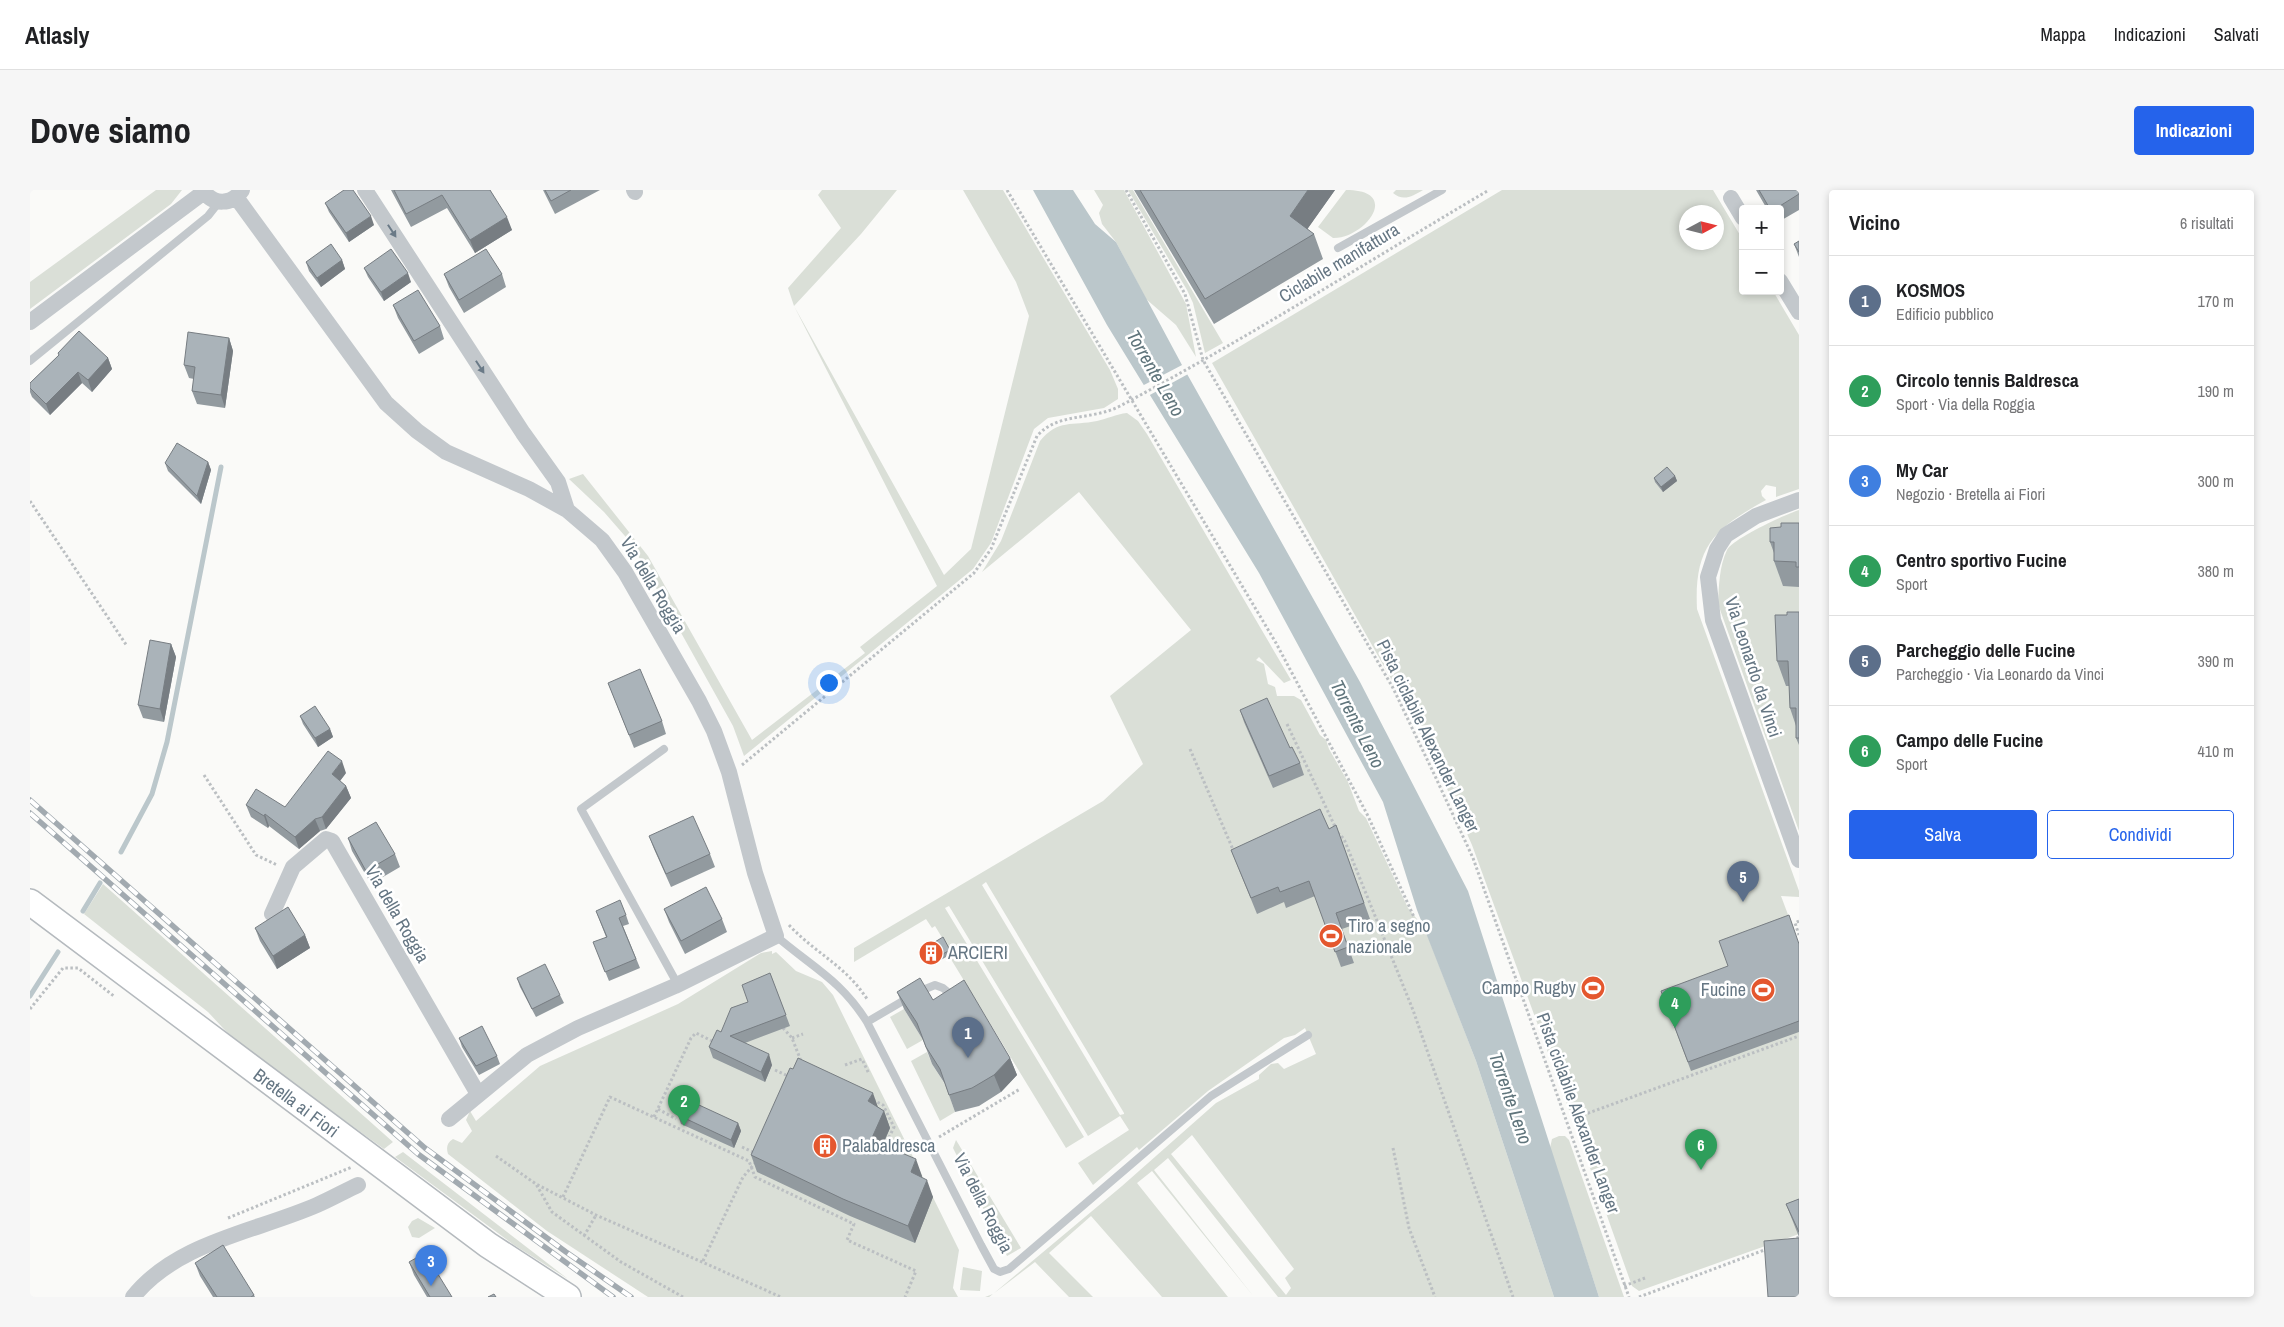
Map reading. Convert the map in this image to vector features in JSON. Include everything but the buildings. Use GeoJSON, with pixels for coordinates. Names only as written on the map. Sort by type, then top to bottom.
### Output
{"type":"FeatureCollection","features":[{"type":"Feature","properties":{"kind":"main road"},"geometry":{"type":"LineString","coordinates":[[30,893],[78,938]]}},
{"type":"Feature","properties":{"kind":"main road","name":"Bretella ai Fiori"},"geometry":{"type":"LineString","coordinates":[[30,902],[205,1036],[488,1245],[568,1297]]}},
{"type":"Feature","properties":{"kind":"street"},"geometry":{"type":"LineString","coordinates":[[365,190],[523,433],[558,482],[567,510]]}},
{"type":"Feature","properties":{"kind":"street"},"geometry":{"type":"LineString","coordinates":[[30,322],[204,191],[219,202],[239,194]]}},
{"type":"Feature","properties":{"kind":"street","name":"Via della Roggia"},"geometry":{"type":"LineString","coordinates":[[239,194],[264,239],[386,403],[416,430],[446,452],[529,489],[567,510],[602,540],[625,572],[699,701],[714,731],[729,772],[755,873],[776,936]]}},
{"type":"Feature","properties":{"kind":"street"},"geometry":{"type":"LineString","coordinates":[[1731,198],[1739,211]]}},
{"type":"Feature","properties":{"kind":"street"},"geometry":{"type":"LineString","coordinates":[[1784,288],[1799,312]]}},
{"type":"Feature","properties":{"kind":"street","name":"Via Leonardo da Vinci"},"geometry":{"type":"LineString","coordinates":[[1799,500],[1756,516],[1726,535],[1717,550],[1708,577],[1713,620],[1799,860]]}},
{"type":"Feature","properties":{"kind":"street","name":"Via della Roggia"},"geometry":{"type":"LineString","coordinates":[[272,914],[292,867],[326,839],[332,841],[478,1094]]}},
{"type":"Feature","properties":{"kind":"street"},"geometry":{"type":"LineString","coordinates":[[449,1119],[527,1056],[561,1037],[678,985],[776,936]]}},
{"type":"Feature","properties":{"kind":"street"},"geometry":{"type":"LineString","coordinates":[[133,1297],[146,1282],[185,1256],[209,1244],[316,1205],[358,1185]]}},
{"type":"Feature","properties":{"kind":"lane"},"geometry":{"type":"LineString","coordinates":[[1338,248],[1442,190]]}},
{"type":"Feature","properties":{"kind":"lane"},"geometry":{"type":"LineString","coordinates":[[30,361],[208,216],[219,202]]}},
{"type":"Feature","properties":{"kind":"lane"},"geometry":{"type":"LineString","coordinates":[[664,749],[581,809],[678,985]]}},
{"type":"Feature","properties":{"kind":"lane","name":"Via della Roggia"},"geometry":{"type":"LineString","coordinates":[[776,936],[801,957],[829,975],[853,1000],[867,1022],[981,1245],[994,1269],[1000,1272],[1010,1269],[1211,1096],[1308,1035]]}},
{"type":"Feature","properties":{"kind":"lane"},"geometry":{"type":"LineString","coordinates":[[867,1022],[925,987],[939,986],[949,993]]}},
{"type":"Feature","properties":{"kind":"path"},"geometry":{"type":"LineString","coordinates":[[1007,190],[1276,643],[1338,756],[1368,816],[1414,917]]}},
{"type":"Feature","properties":{"kind":"path","name":"Pista ciclabile Alexander Langer"},"geometry":{"type":"LineString","coordinates":[[1126,190],[1185,294],[1203,360],[1393,688],[1436,776],[1473,858],[1628,1297]]}},
{"type":"Feature","properties":{"kind":"path","name":"Ciclabile manifattura"},"geometry":{"type":"LineString","coordinates":[[729,772],[739,767],[974,573],[991,549],[1037,436],[1046,426],[1058,420],[1103,412],[1132,399],[1203,360],[1489,190]]}},
{"type":"Feature","properties":{"kind":"path"},"geometry":{"type":"LineString","coordinates":[[30,501],[127,646]]}},
{"type":"Feature","properties":{"kind":"path"},"geometry":{"type":"LineString","coordinates":[[1287,724],[1338,833],[1344,840],[1394,960],[1513,1297]]}},
{"type":"Feature","properties":{"kind":"path"},"geometry":{"type":"LineString","coordinates":[[1190,749],[1236,855]]}},
{"type":"Feature","properties":{"kind":"path"},"geometry":{"type":"LineString","coordinates":[[204,775],[256,855],[275,864],[292,867]]}},
{"type":"Feature","properties":{"kind":"path"},"geometry":{"type":"LineString","coordinates":[[1799,921],[1795,922],[1799,935]]}},
{"type":"Feature","properties":{"kind":"path"},"geometry":{"type":"LineString","coordinates":[[30,1010],[63,968],[78,968],[115,997]]}},
{"type":"Feature","properties":{"kind":"path"},"geometry":{"type":"LineString","coordinates":[[783,1028],[792,1038],[802,1064]]}},
{"type":"Feature","properties":{"kind":"path"},"geometry":{"type":"LineString","coordinates":[[654,1117],[691,1038],[696,1033],[712,1041]]}},
{"type":"Feature","properties":{"kind":"path"},"geometry":{"type":"LineString","coordinates":[[792,1038],[803,1034]]}},
{"type":"Feature","properties":{"kind":"path"},"geometry":{"type":"LineString","coordinates":[[1583,1115],[1799,1036]]}},
{"type":"Feature","properties":{"kind":"path"},"geometry":{"type":"LineString","coordinates":[[845,1065],[862,1060],[869,1074]]}},
{"type":"Feature","properties":{"kind":"path"},"geometry":{"type":"LineString","coordinates":[[775,1070],[794,1079]]}},
{"type":"Feature","properties":{"kind":"path"},"geometry":{"type":"LineString","coordinates":[[939,1137],[1020,1088]]}},
{"type":"Feature","properties":{"kind":"path"},"geometry":{"type":"LineString","coordinates":[[563,1197],[610,1097],[749,1161],[755,1177],[854,1224],[847,1240],[916,1271],[905,1297]]}},
{"type":"Feature","properties":{"kind":"path"},"geometry":{"type":"LineString","coordinates":[[867,1097],[883,1105],[894,1127],[882,1152]]}},
{"type":"Feature","properties":{"kind":"path"},"geometry":{"type":"LineString","coordinates":[[658,1109],[676,1119]]}},
{"type":"Feature","properties":{"kind":"path"},"geometry":{"type":"LineString","coordinates":[[704,1261],[743,1178],[759,1155],[742,1147]]}},
{"type":"Feature","properties":{"kind":"path"},"geometry":{"type":"LineString","coordinates":[[1393,1148],[1409,1228],[1435,1297]]}},
{"type":"Feature","properties":{"kind":"path"},"geometry":{"type":"LineString","coordinates":[[496,1156],[536,1184],[596,1215],[704,1261],[781,1297]]}},
{"type":"Feature","properties":{"kind":"path"},"geometry":{"type":"LineString","coordinates":[[536,1184],[552,1212],[621,1262],[683,1297]]}},
{"type":"Feature","properties":{"kind":"path"},"geometry":{"type":"LineString","coordinates":[[584,1236],[596,1215]]}},
{"type":"Feature","properties":{"kind":"path"},"geometry":{"type":"LineString","coordinates":[[1790,1241],[1799,1238]]}},
{"type":"Feature","properties":{"kind":"path"},"geometry":{"type":"LineString","coordinates":[[1639,1297],[1774,1247]]}},
{"type":"Feature","properties":{"kind":"path"},"geometry":{"type":"LineString","coordinates":[[1624,1286],[1645,1278]]}},
{"type":"Feature","properties":{"kind":"shaded area"},"geometry":{"type":"Polygon","coordinates":[[[156,190],[182,190],[171,204],[30,309],[30,282],[156,190]]]}},
{"type":"Feature","properties":{"kind":"shaded area"},"geometry":{"type":"Polygon","coordinates":[[[822,190],[897,190],[861,234],[794,306],[788,288],[841,228],[818,195],[822,190]]]}},
{"type":"Feature","properties":{"kind":"shaded area"},"geometry":{"type":"Polygon","coordinates":[[[963,190],[1003,190],[1110,370],[1118,389],[1118,399],[1104,408],[1048,418],[1034,429],[991,543],[973,569],[744,756],[733,726],[631,543],[604,512],[569,479],[583,474],[648,556],[752,740],[865,653],[860,647],[937,586],[794,306],[944,575],[971,549],[1029,316],[1016,282],[963,190]]]}},
{"type":"Feature","properties":{"kind":"shaded area"},"geometry":{"type":"Polygon","coordinates":[[[1094,190],[1124,190],[1186,304],[1196,357],[1176,325],[1146,299],[1116,242],[1102,224],[1099,213],[1103,205],[1094,190]]]}},
{"type":"Feature","properties":{"kind":"shaded area"},"geometry":{"type":"Polygon","coordinates":[[[1128,190],[1133,190],[1223,343],[1205,353],[1193,303],[1187,290],[1128,190]]]}},
{"type":"Feature","properties":{"kind":"shaded area"},"geometry":{"type":"Polygon","coordinates":[[[1346,190],[1363,192],[1372,198],[1375,205],[1366,223],[1356,231],[1345,236],[1333,238],[1318,227],[1346,190]]]}},
{"type":"Feature","properties":{"kind":"shaded area"},"geometry":{"type":"Polygon","coordinates":[[[1396,190],[1423,190],[1404,198],[1393,193],[1396,190]]]}},
{"type":"Feature","properties":{"kind":"shaded area"},"geometry":{"type":"Polygon","coordinates":[[[1502,190],[1713,190],[1722,205],[1679,205],[1679,250],[1724,250],[1724,208],[1739,233],[1739,295],[1775,295],[1799,335],[1799,489],[1776,497],[1776,487],[1766,485],[1761,491],[1762,496],[1766,500],[1733,520],[1711,542],[1704,554],[1699,569],[1697,609],[1799,891],[1799,897],[1781,896],[1799,944],[1799,1234],[1639,1291],[1632,1286],[1575,1126],[1584,1119],[1581,1111],[1569,1110],[1472,845],[1440,773],[1402,698],[1212,363],[1502,190]]]}},
{"type":"Feature","properties":{"kind":"shaded area"},"geometry":{"type":"Polygon","coordinates":[[[1127,413],[1138,421],[1147,434],[1291,680],[1284,683],[1259,657],[1256,660],[1264,664],[1268,684],[1275,687],[1277,696],[1294,696],[1301,700],[1320,735],[1326,740],[1329,749],[1348,782],[1359,811],[1366,818],[1408,908],[1425,929],[1476,1061],[1554,1297],[1278,1297],[1168,1158],[1154,1170],[1254,1297],[1152,1171],[1137,1183],[1228,1297],[1162,1297],[1091,1216],[1049,1253],[1093,1297],[1069,1297],[1035,1262],[994,1294],[1122,1186],[1216,1103],[1259,1079],[1259,1075],[1271,1064],[1278,1063],[1284,1069],[1316,1054],[1305,1028],[1295,1035],[1284,1038],[1208,1091],[1139,1150],[1137,1147],[1093,1185],[1078,1163],[1129,1130],[1120,1116],[1088,1136],[949,906],[945,908],[1084,1137],[1066,1148],[949,956],[952,954],[935,926],[932,928],[926,919],[854,962],[854,948],[1103,801],[1143,764],[1110,696],[1191,630],[1079,492],[982,572],[1001,541],[1040,441],[1059,426],[1097,421],[1127,413]],[[986,882],[982,885],[1120,1115],[1124,1114],[1124,1113],[986,882]],[[1192,1135],[1171,1154],[1286,1295],[1291,1288],[1285,1278],[1294,1269],[1192,1135]]]}},
{"type":"Feature","properties":{"kind":"shaded area"},"geometry":{"type":"Polygon","coordinates":[[[1799,510],[1799,831],[1718,604],[1722,563],[1731,545],[1760,527],[1799,510]]]}},
{"type":"Feature","properties":{"kind":"shaded area"},"geometry":{"type":"Polygon","coordinates":[[[103,884],[393,1142],[384,1149],[236,1042],[208,1012],[84,914],[103,884]]]}},
{"type":"Feature","properties":{"kind":"shaded area"},"geometry":{"type":"Polygon","coordinates":[[[772,951],[772,954],[776,952],[796,971],[822,982],[833,995],[959,1250],[953,1288],[958,1297],[648,1297],[547,1231],[448,1154],[448,1144],[453,1139],[462,1143],[472,1131],[466,1120],[470,1111],[476,1121],[540,1066],[678,1004],[761,953],[772,951]]]}},
{"type":"Feature","properties":{"kind":"shaded area"},"geometry":{"type":"Polygon","coordinates":[[[904,1009],[923,1040],[907,1049],[890,1017],[904,1009]]]}},
{"type":"Feature","properties":{"kind":"shaded area"},"geometry":{"type":"Polygon","coordinates":[[[927,1052],[946,1086],[955,1112],[940,1121],[911,1061],[927,1052]]]}},
{"type":"Feature","properties":{"kind":"shaded area"},"geometry":{"type":"Polygon","coordinates":[[[1565,1136],[1569,1140],[1624,1297],[1599,1297],[1550,1148],[1552,1139],[1565,1136]]]}},
{"type":"Feature","properties":{"kind":"shaded area"},"geometry":{"type":"Polygon","coordinates":[[[956,1140],[1021,1248],[1007,1256],[953,1148],[956,1140]]]}},
{"type":"Feature","properties":{"kind":"shaded area"},"geometry":{"type":"Polygon","coordinates":[[[403,1152],[568,1279],[514,1245],[395,1157],[403,1152]]]}},
{"type":"Feature","properties":{"kind":"shaded area"},"geometry":{"type":"Polygon","coordinates":[[[418,1218],[435,1228],[419,1238],[412,1237],[408,1227],[412,1221],[418,1218]]]}},
{"type":"Feature","properties":{"kind":"shaded area"},"geometry":{"type":"Polygon","coordinates":[[[963,1267],[982,1271],[980,1291],[960,1290],[963,1267]]]}},
{"type":"Feature","properties":{"kind":"water","name":"Torrente Leno"},"geometry":{"type":"Polygon","coordinates":[[[1033,190],[1073,190],[1095,224],[1116,242],[1182,365],[1360,682],[1468,891],[1599,1297],[1554,1297],[1476,1061],[1417,910],[1383,802],[1259,573],[1107,325],[1033,190]]]}},
{"type":"Feature","properties":{"kind":"pier"},"geometry":{"type":"Polygon","coordinates":[[[1184,364],[1190,373],[1148,396],[1142,386],[1184,364]]]}},
{"type":"Feature","properties":{"kind":"waterway"},"geometry":{"type":"LineString","coordinates":[[121,852],[152,794],[167,742],[221,467]]}},
{"type":"Feature","properties":{"kind":"waterway"},"geometry":{"type":"LineString","coordinates":[[83,911],[100,883]]}},
{"type":"Feature","properties":{"kind":"waterway"},"geometry":{"type":"LineString","coordinates":[[30,996],[58,952]]}},
{"type":"Feature","properties":{"kind":"railway"},"geometry":{"type":"LineString","coordinates":[[30,800],[425,1148],[566,1252],[631,1297]]}},
{"type":"Feature","properties":{"kind":"railway"},"geometry":{"type":"LineString","coordinates":[[30,813],[418,1154],[613,1297]]}},
{"type":"Feature","properties":{"kind":"place","name":"Parcheggio delle Fucine"},"geometry":{"type":"Point","coordinates":[1743,902]}},
{"type":"Feature","properties":{"kind":"place","name":"Tiro a segno nazionale"},"geometry":{"type":"Point","coordinates":[1331,936]}},
{"type":"Feature","properties":{"kind":"place","name":"ARCIERI"},"geometry":{"type":"Point","coordinates":[931,953]}},
{"type":"Feature","properties":{"kind":"place","name":"Campo Rugby"},"geometry":{"type":"Point","coordinates":[1593,988]}},
{"type":"Feature","properties":{"kind":"place","name":"Fucine"},"geometry":{"type":"Point","coordinates":[1763,990]}},
{"type":"Feature","properties":{"kind":"place","name":"Centro sportivo Fucine"},"geometry":{"type":"Point","coordinates":[1675,1028]}},
{"type":"Feature","properties":{"kind":"place","name":"KOSMOS"},"geometry":{"type":"Point","coordinates":[968,1058]}},
{"type":"Feature","properties":{"kind":"place","name":"Circolo tennis Baldresca"},"geometry":{"type":"Point","coordinates":[684,1126]}},
{"type":"Feature","properties":{"kind":"place","name":"Palabaldresca"},"geometry":{"type":"Point","coordinates":[825,1146]}},
{"type":"Feature","properties":{"kind":"place","name":"Campo delle Fucine"},"geometry":{"type":"Point","coordinates":[1701,1170]}},
{"type":"Feature","properties":{"kind":"place","name":"My Car"},"geometry":{"type":"Point","coordinates":[431,1286]}}]}
